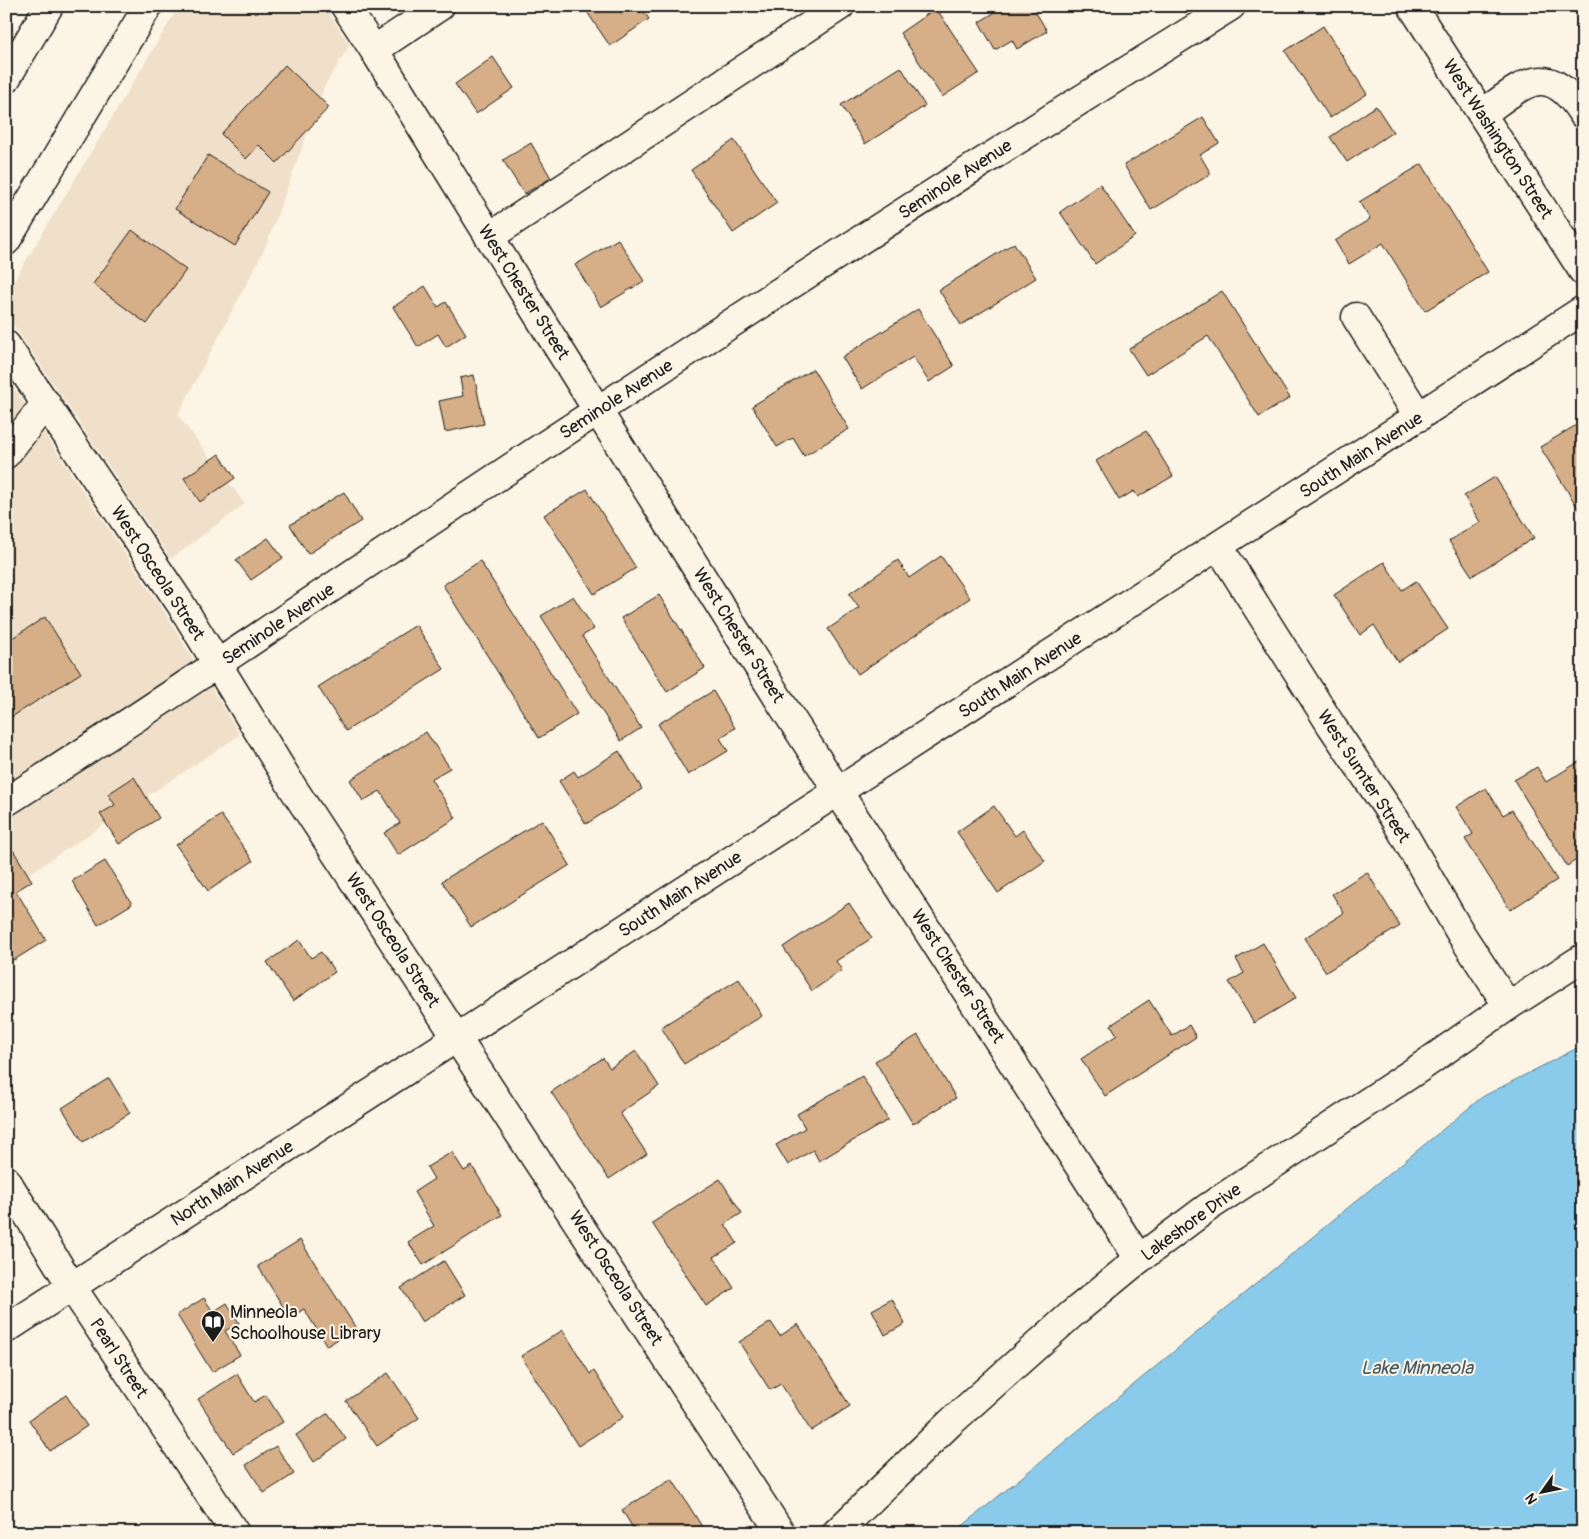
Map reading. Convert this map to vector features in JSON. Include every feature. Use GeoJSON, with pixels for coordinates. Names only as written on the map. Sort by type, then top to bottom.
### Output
{"type":"FeatureCollection","features":[{"type":"Feature","properties":{"kind":"main road"},"geometry":{"type":"LineString","coordinates":[[6,79],[49,6]]}},
{"type":"Feature","properties":{"kind":"main road"},"geometry":{"type":"LineString","coordinates":[[6,240],[148,6]]}},
{"type":"Feature","properties":{"kind":"main road","name":"West Chester Street"},"geometry":{"type":"LineString","coordinates":[[345,6],[778,698],[1139,1259]]}},
{"type":"Feature","properties":{"kind":"main road"},"geometry":{"type":"LineString","coordinates":[[374,50],[440,6]]}},
{"type":"Feature","properties":{"kind":"main road"},"geometry":{"type":"LineString","coordinates":[[489,237],[840,6]]}},
{"type":"Feature","properties":{"kind":"main road","name":"Seminole Avenue"},"geometry":{"type":"LineString","coordinates":[[6,802],[217,665],[598,410],[948,184],[1231,6]]}},
{"type":"Feature","properties":{"kind":"main road","name":"West Washington Street"},"geometry":{"type":"LineString","coordinates":[[1412,6],[1583,271]]}},
{"type":"Feature","properties":{"kind":"main road"},"geometry":{"type":"LineString","coordinates":[[1482,114],[1526,84],[1544,80],[1567,91],[1583,114]]}},
{"type":"Feature","properties":{"kind":"main road","name":"South Main Avenue"},"geometry":{"type":"LineString","coordinates":[[457,1038],[1583,310]]}},
{"type":"Feature","properties":{"kind":"main road"},"geometry":{"type":"LineString","coordinates":[[1356,317],[1419,417]]}},
{"type":"Feature","properties":{"kind":"main road","name":"West Osceola Street"},"geometry":{"type":"LineString","coordinates":[[6,345],[174,595],[299,796],[781,1533]]}},
{"type":"Feature","properties":{"kind":"main road"},"geometry":{"type":"LineString","coordinates":[[6,454],[46,403]]}},
{"type":"Feature","properties":{"kind":"main road","name":"West Sumter Street"},"geometry":{"type":"LineString","coordinates":[[1219,547],[1330,725],[1396,822],[1460,934],[1508,1006]]}},
{"type":"Feature","properties":{"kind":"main road","name":"Lakeshore Drive"},"geometry":{"type":"LineString","coordinates":[[836,1533],[950,1423],[1072,1314],[1139,1259],[1207,1208],[1418,1070],[1508,1006],[1583,958]]}},
{"type":"Feature","properties":{"kind":"main road","name":"North Main Avenue"},"geometry":{"type":"LineString","coordinates":[[6,1328],[457,1038]]}},
{"type":"Feature","properties":{"kind":"main road","name":"Pearl Street"},"geometry":{"type":"LineString","coordinates":[[6,1180],[72,1286],[235,1533]]}},
{"type":"Feature","properties":{"kind":"shaded area"},"geometry":{"type":"Polygon","coordinates":[[[179,6],[324,6],[350,45],[325,85],[266,246],[178,415],[245,504],[171,559],[6,314],[6,294],[179,6]]]}},
{"type":"Feature","properties":{"kind":"shaded area"},"geometry":{"type":"Polygon","coordinates":[[[6,376],[165,613],[194,661],[6,784],[6,376]]]}},
{"type":"Feature","properties":{"kind":"shaded area"},"geometry":{"type":"Polygon","coordinates":[[[211,687],[240,735],[6,889],[6,821],[211,687]]]}},
{"type":"Feature","properties":{"kind":"water","name":"Lake Minneola"},"geometry":{"type":"Polygon","coordinates":[[[1583,1045],[1583,1533],[954,1533],[1482,1097],[1583,1045]]]}},
{"type":"Feature","properties":{"kind":"building"},"geometry":{"type":"Polygon","coordinates":[[[583,6],[640,6],[649,19],[610,46],[583,6]]]}},
{"type":"Feature","properties":{"kind":"building"},"geometry":{"type":"Polygon","coordinates":[[[989,6],[1032,6],[1047,31],[1017,49],[1012,40],[995,50],[979,22],[994,13],[989,6]]]}},
{"type":"Feature","properties":{"kind":"building"},"geometry":{"type":"Polygon","coordinates":[[[936,8],[979,73],[942,97],[900,33],[936,8]]]}},
{"type":"Feature","properties":{"kind":"building"},"geometry":{"type":"Polygon","coordinates":[[[1323,26],[1367,94],[1330,118],[1285,51],[1323,26]]]}},
{"type":"Feature","properties":{"kind":"building"},"geometry":{"type":"Polygon","coordinates":[[[493,57],[514,88],[476,114],[455,84],[493,57]]]}},
{"type":"Feature","properties":{"kind":"building"},"geometry":{"type":"Polygon","coordinates":[[[285,65],[329,107],[277,163],[259,145],[246,159],[221,134],[285,65]]]}},
{"type":"Feature","properties":{"kind":"building"},"geometry":{"type":"Polygon","coordinates":[[[901,67],[925,106],[865,144],[841,105],[901,67]]]}},
{"type":"Feature","properties":{"kind":"building"},"geometry":{"type":"Polygon","coordinates":[[[1376,106],[1393,132],[1347,162],[1330,137],[1376,106]]]}},
{"type":"Feature","properties":{"kind":"building"},"geometry":{"type":"Polygon","coordinates":[[[1203,117],[1219,143],[1200,155],[1211,174],[1151,210],[1124,165],[1203,117]]]}},
{"type":"Feature","properties":{"kind":"building"},"geometry":{"type":"Polygon","coordinates":[[[734,140],[777,203],[733,233],[691,170],[734,140]]]}},
{"type":"Feature","properties":{"kind":"building"},"geometry":{"type":"Polygon","coordinates":[[[531,143],[551,178],[524,194],[503,160],[531,143]]]}},
{"type":"Feature","properties":{"kind":"building"},"geometry":{"type":"Polygon","coordinates":[[[208,155],[268,192],[235,246],[175,209],[208,155]]]}},
{"type":"Feature","properties":{"kind":"building"},"geometry":{"type":"Polygon","coordinates":[[[1422,164],[1488,272],[1425,311],[1383,243],[1349,264],[1335,241],[1370,219],[1359,202],[1422,164]]]}},
{"type":"Feature","properties":{"kind":"building"},"geometry":{"type":"Polygon","coordinates":[[[1100,184],[1135,236],[1095,264],[1060,212],[1100,184]]]}},
{"type":"Feature","properties":{"kind":"building"},"geometry":{"type":"Polygon","coordinates":[[[132,230],[186,270],[147,324],[93,284],[132,230]]]}},
{"type":"Feature","properties":{"kind":"building"},"geometry":{"type":"Polygon","coordinates":[[[618,239],[644,281],[601,307],[575,265],[618,239]]]}},
{"type":"Feature","properties":{"kind":"building"},"geometry":{"type":"Polygon","coordinates":[[[1014,243],[1036,278],[961,325],[939,290],[1014,243]]]}},
{"type":"Feature","properties":{"kind":"building"},"geometry":{"type":"Polygon","coordinates":[[[425,286],[438,307],[446,302],[466,334],[446,347],[438,334],[418,347],[393,307],[425,286]]]}},
{"type":"Feature","properties":{"kind":"building"},"geometry":{"type":"Polygon","coordinates":[[[1222,291],[1290,398],[1259,417],[1208,336],[1146,375],[1129,349],[1222,291]]]}},
{"type":"Feature","properties":{"kind":"building"},"geometry":{"type":"Polygon","coordinates":[[[918,309],[954,366],[929,382],[913,357],[862,389],[842,357],[918,309]]]}},
{"type":"Feature","properties":{"kind":"building"},"geometry":{"type":"Polygon","coordinates":[[[813,369],[849,429],[804,456],[793,438],[777,447],[752,406],[813,369]]]}},
{"type":"Feature","properties":{"kind":"building"},"geometry":{"type":"Polygon","coordinates":[[[474,375],[484,424],[445,432],[439,401],[463,396],[460,378],[474,375]]]}},
{"type":"Feature","properties":{"kind":"building"},"geometry":{"type":"Polygon","coordinates":[[[1583,421],[1583,516],[1540,447],[1583,421]]]}},
{"type":"Feature","properties":{"kind":"building"},"geometry":{"type":"Polygon","coordinates":[[[1146,431],[1173,476],[1138,497],[1134,491],[1119,500],[1096,461],[1146,431]]]}},
{"type":"Feature","properties":{"kind":"building"},"geometry":{"type":"Polygon","coordinates":[[[219,454],[235,478],[200,502],[184,478],[219,454]]]}},
{"type":"Feature","properties":{"kind":"building"},"geometry":{"type":"Polygon","coordinates":[[[1495,477],[1534,538],[1472,576],[1449,541],[1480,522],[1464,496],[1495,477]]]}},
{"type":"Feature","properties":{"kind":"building"},"geometry":{"type":"Polygon","coordinates":[[[587,489],[636,568],[594,594],[544,515],[587,489]]]}},
{"type":"Feature","properties":{"kind":"building"},"geometry":{"type":"Polygon","coordinates":[[[344,492],[361,521],[308,554],[290,525],[344,492]]]}},
{"type":"Feature","properties":{"kind":"building"},"geometry":{"type":"Polygon","coordinates":[[[268,538],[283,558],[251,580],[236,560],[268,538]]]}},
{"type":"Feature","properties":{"kind":"building"},"geometry":{"type":"Polygon","coordinates":[[[941,556],[970,598],[858,674],[828,629],[859,608],[849,594],[898,560],[909,578],[941,556]]]}},
{"type":"Feature","properties":{"kind":"building"},"geometry":{"type":"Polygon","coordinates":[[[480,561],[577,714],[539,738],[443,585],[480,561]]]}},
{"type":"Feature","properties":{"kind":"building"},"geometry":{"type":"Polygon","coordinates":[[[1384,562],[1402,590],[1416,581],[1448,629],[1398,662],[1374,625],[1360,635],[1334,595],[1384,562]]]}},
{"type":"Feature","properties":{"kind":"building"},"geometry":{"type":"Polygon","coordinates":[[[659,595],[705,668],[667,692],[621,618],[659,595]]]}},
{"type":"Feature","properties":{"kind":"building"},"geometry":{"type":"Polygon","coordinates":[[[573,596],[594,629],[582,636],[641,728],[621,741],[541,616],[573,596]]]}},
{"type":"Feature","properties":{"kind":"building"},"geometry":{"type":"Polygon","coordinates":[[[45,617],[81,673],[10,718],[6,712],[6,642],[45,617]]]}},
{"type":"Feature","properties":{"kind":"building"},"geometry":{"type":"Polygon","coordinates":[[[416,625],[444,669],[346,731],[318,687],[416,625]]]}},
{"type":"Feature","properties":{"kind":"building"},"geometry":{"type":"Polygon","coordinates":[[[713,691],[735,728],[720,738],[728,751],[688,775],[658,724],[713,691]]]}},
{"type":"Feature","properties":{"kind":"building"},"geometry":{"type":"Polygon","coordinates":[[[426,732],[450,768],[431,779],[456,818],[398,855],[384,833],[400,823],[380,791],[363,801],[350,780],[426,732]]]}},
{"type":"Feature","properties":{"kind":"building"},"geometry":{"type":"Polygon","coordinates":[[[619,751],[642,789],[586,824],[559,781],[574,771],[578,777],[619,751]]]}},
{"type":"Feature","properties":{"kind":"building"},"geometry":{"type":"Polygon","coordinates":[[[1580,761],[1583,765],[1583,832],[1579,834],[1583,840],[1583,856],[1567,866],[1514,780],[1537,767],[1546,782],[1580,761]]]}},
{"type":"Feature","properties":{"kind":"building"},"geometry":{"type":"Polygon","coordinates":[[[134,777],[159,818],[119,844],[100,814],[115,805],[108,794],[134,777]]]}},
{"type":"Feature","properties":{"kind":"building"},"geometry":{"type":"Polygon","coordinates":[[[1486,788],[1503,815],[1512,810],[1557,880],[1510,910],[1465,839],[1473,834],[1456,807],[1486,788]]]}},
{"type":"Feature","properties":{"kind":"building"},"geometry":{"type":"Polygon","coordinates":[[[994,806],[1015,836],[1023,830],[1045,861],[998,893],[957,832],[994,806]]]}},
{"type":"Feature","properties":{"kind":"building"},"geometry":{"type":"Polygon","coordinates":[[[221,815],[253,861],[208,891],[176,845],[221,815]]]}},
{"type":"Feature","properties":{"kind":"building"},"geometry":{"type":"Polygon","coordinates":[[[542,820],[570,865],[471,927],[442,881],[542,820]]]}},
{"type":"Feature","properties":{"kind":"building"},"geometry":{"type":"Polygon","coordinates":[[[13,850],[32,881],[16,891],[46,940],[14,960],[6,947],[6,854],[13,850]]]}},
{"type":"Feature","properties":{"kind":"building"},"geometry":{"type":"Polygon","coordinates":[[[105,861],[132,904],[98,925],[72,881],[105,861]]]}},
{"type":"Feature","properties":{"kind":"building"},"geometry":{"type":"Polygon","coordinates":[[[1367,872],[1400,926],[1326,972],[1304,938],[1344,913],[1332,894],[1367,872]]]}},
{"type":"Feature","properties":{"kind":"building"},"geometry":{"type":"Polygon","coordinates":[[[849,903],[872,938],[836,961],[842,970],[812,991],[783,947],[849,903]]]}},
{"type":"Feature","properties":{"kind":"building"},"geometry":{"type":"Polygon","coordinates":[[[299,940],[311,958],[321,952],[335,972],[293,1001],[267,962],[299,940]]]}},
{"type":"Feature","properties":{"kind":"building"},"geometry":{"type":"Polygon","coordinates":[[[1263,943],[1296,998],[1254,1023],[1229,982],[1244,973],[1236,959],[1263,943]]]}},
{"type":"Feature","properties":{"kind":"building"},"geometry":{"type":"Polygon","coordinates":[[[739,979],[762,1016],[684,1064],[661,1027],[739,979]]]}},
{"type":"Feature","properties":{"kind":"building"},"geometry":{"type":"Polygon","coordinates":[[[1149,1000],[1172,1036],[1189,1025],[1196,1037],[1105,1096],[1081,1059],[1117,1035],[1111,1025],[1149,1000]]]}},
{"type":"Feature","properties":{"kind":"building"},"geometry":{"type":"Polygon","coordinates":[[[918,1035],[956,1098],[913,1124],[875,1061],[918,1035]]]}},
{"type":"Feature","properties":{"kind":"building"},"geometry":{"type":"Polygon","coordinates":[[[636,1051],[659,1086],[620,1113],[647,1154],[609,1179],[551,1092],[603,1058],[610,1068],[636,1051]]]}},
{"type":"Feature","properties":{"kind":"building"},"geometry":{"type":"Polygon","coordinates":[[[862,1076],[888,1120],[819,1161],[813,1150],[788,1165],[776,1145],[805,1128],[797,1114],[862,1076]]]}},
{"type":"Feature","properties":{"kind":"building"},"geometry":{"type":"Polygon","coordinates":[[[109,1078],[130,1113],[83,1142],[62,1108],[109,1078]]]}},
{"type":"Feature","properties":{"kind":"building"},"geometry":{"type":"Polygon","coordinates":[[[452,1152],[464,1171],[472,1166],[502,1215],[423,1265],[408,1242],[434,1226],[414,1192],[434,1179],[427,1167],[452,1152]]]}},
{"type":"Feature","properties":{"kind":"building"},"geometry":{"type":"Polygon","coordinates":[[[720,1179],[742,1213],[725,1224],[737,1243],[714,1257],[734,1288],[706,1306],[652,1223],[720,1179]]]}},
{"type":"Feature","properties":{"kind":"building"},"geometry":{"type":"Polygon","coordinates":[[[300,1240],[356,1328],[327,1346],[304,1309],[290,1318],[258,1266],[300,1240]]]}},
{"type":"Feature","properties":{"kind":"building"},"geometry":{"type":"Polygon","coordinates":[[[444,1261],[465,1295],[422,1322],[401,1288],[444,1261]]]}},
{"type":"Feature","properties":{"kind":"building","name":"Minneola Schoolhouse Library"},"geometry":{"type":"Polygon","coordinates":[[[204,1298],[213,1312],[227,1303],[239,1323],[225,1331],[240,1355],[212,1372],[177,1315],[204,1298]]]}},
{"type":"Feature","properties":{"kind":"building"},"geometry":{"type":"Polygon","coordinates":[[[892,1299],[905,1324],[885,1335],[872,1310],[892,1299]]]}},
{"type":"Feature","properties":{"kind":"building"},"geometry":{"type":"Polygon","coordinates":[[[771,1322],[780,1336],[798,1324],[850,1406],[811,1431],[781,1384],[770,1390],[739,1342],[771,1322]]]}},
{"type":"Feature","properties":{"kind":"building"},"geometry":{"type":"Polygon","coordinates":[[[563,1330],[590,1374],[594,1371],[623,1417],[578,1446],[521,1356],[563,1330]]]}},
{"type":"Feature","properties":{"kind":"building"},"geometry":{"type":"Polygon","coordinates":[[[388,1373],[419,1418],[377,1446],[346,1401],[388,1373]]]}},
{"type":"Feature","properties":{"kind":"building"},"geometry":{"type":"Polygon","coordinates":[[[237,1374],[254,1402],[266,1395],[283,1422],[233,1453],[198,1399],[237,1374]]]}},
{"type":"Feature","properties":{"kind":"building"},"geometry":{"type":"Polygon","coordinates":[[[66,1395],[87,1426],[50,1451],[29,1420],[66,1395]]]}},
{"type":"Feature","properties":{"kind":"building"},"geometry":{"type":"Polygon","coordinates":[[[328,1413],[346,1439],[314,1462],[296,1435],[328,1413]]]}},
{"type":"Feature","properties":{"kind":"building"},"geometry":{"type":"Polygon","coordinates":[[[276,1446],[294,1474],[264,1493],[246,1465],[276,1446]]]}},
{"type":"Feature","properties":{"kind":"building"},"geometry":{"type":"Polygon","coordinates":[[[672,1479],[706,1533],[636,1533],[622,1510],[672,1479]]]}},
{"type":"Feature","properties":{"kind":"place","name":"Minneola Schoolhouse Library"},"geometry":{"type":"Point","coordinates":[213,1343]}}]}
